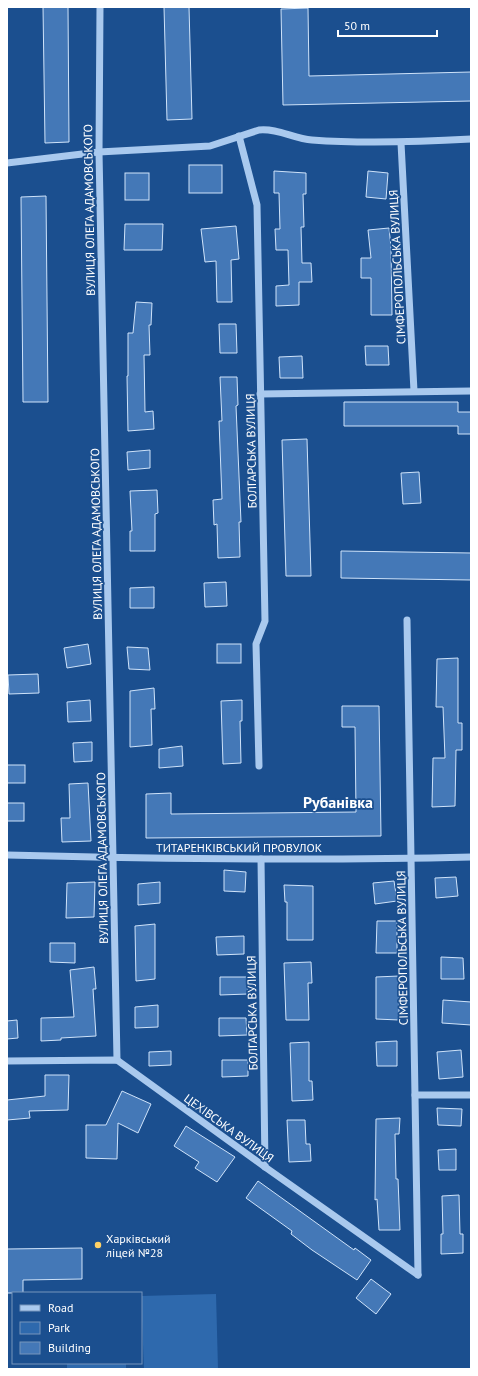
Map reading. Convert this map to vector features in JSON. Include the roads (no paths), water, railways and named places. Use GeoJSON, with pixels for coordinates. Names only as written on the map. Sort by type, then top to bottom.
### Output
{"type":"FeatureCollection","features":[{"type":"Feature","properties":{"kind":"street","name":"ВУЛИЦЯ ОЛЕГА АДАМОВСЬКОГО"},"geometry":{"type":"LineString","coordinates":[[100,7],[99,152],[117,1060]]}},
{"type":"Feature","properties":{"kind":"street"},"geometry":{"type":"LineString","coordinates":[[7,162],[99,152],[210,146],[259,130],[268,129],[311,140],[401,143],[471,139]]}},
{"type":"Feature","properties":{"kind":"street","name":"БОЛГАРСЬКА ВУЛИЦЯ"},"geometry":{"type":"LineString","coordinates":[[239,136],[257,205],[265,621],[256,644],[259,766]]}},
{"type":"Feature","properties":{"kind":"street","name":"СІМФЕРОПОЛЬСЬКА ВУЛИЦЯ"},"geometry":{"type":"LineString","coordinates":[[401,143],[414,391]]}},
{"type":"Feature","properties":{"kind":"street"},"geometry":{"type":"LineString","coordinates":[[260,394],[471,391]]}},
{"type":"Feature","properties":{"kind":"street","name":"СІМФЕРОПОЛЬСЬКА ВУЛИЦЯ"},"geometry":{"type":"LineString","coordinates":[[407,620],[418,1275]]}},
{"type":"Feature","properties":{"kind":"street","name":"ТИТАРЕНКІВСЬКИЙ ПРОВУЛОК"},"geometry":{"type":"LineString","coordinates":[[7,855],[261,859],[471,857]]}},
{"type":"Feature","properties":{"kind":"street","name":"БОЛГАРСЬКА ВУЛИЦЯ"},"geometry":{"type":"LineString","coordinates":[[261,859],[264,1167]]}},
{"type":"Feature","properties":{"kind":"street"},"geometry":{"type":"LineString","coordinates":[[7,1061],[117,1060]]}},
{"type":"Feature","properties":{"kind":"street","name":"ЦЕХІВСЬКА ВУЛИЦЯ"},"geometry":{"type":"LineString","coordinates":[[117,1060],[264,1167],[418,1275]]}},
{"type":"Feature","properties":{"kind":"street"},"geometry":{"type":"LineString","coordinates":[[415,1095],[471,1095]]}},
{"type":"Feature","properties":{"kind":"place","name":"Харківський ліцей №28"},"geometry":{"type":"Point","coordinates":[98,1245]}},
{"type":"Feature","properties":{"kind":"district","name":"Рубанівка"},"geometry":{"type":"Point","coordinates":[338,802]}}]}
